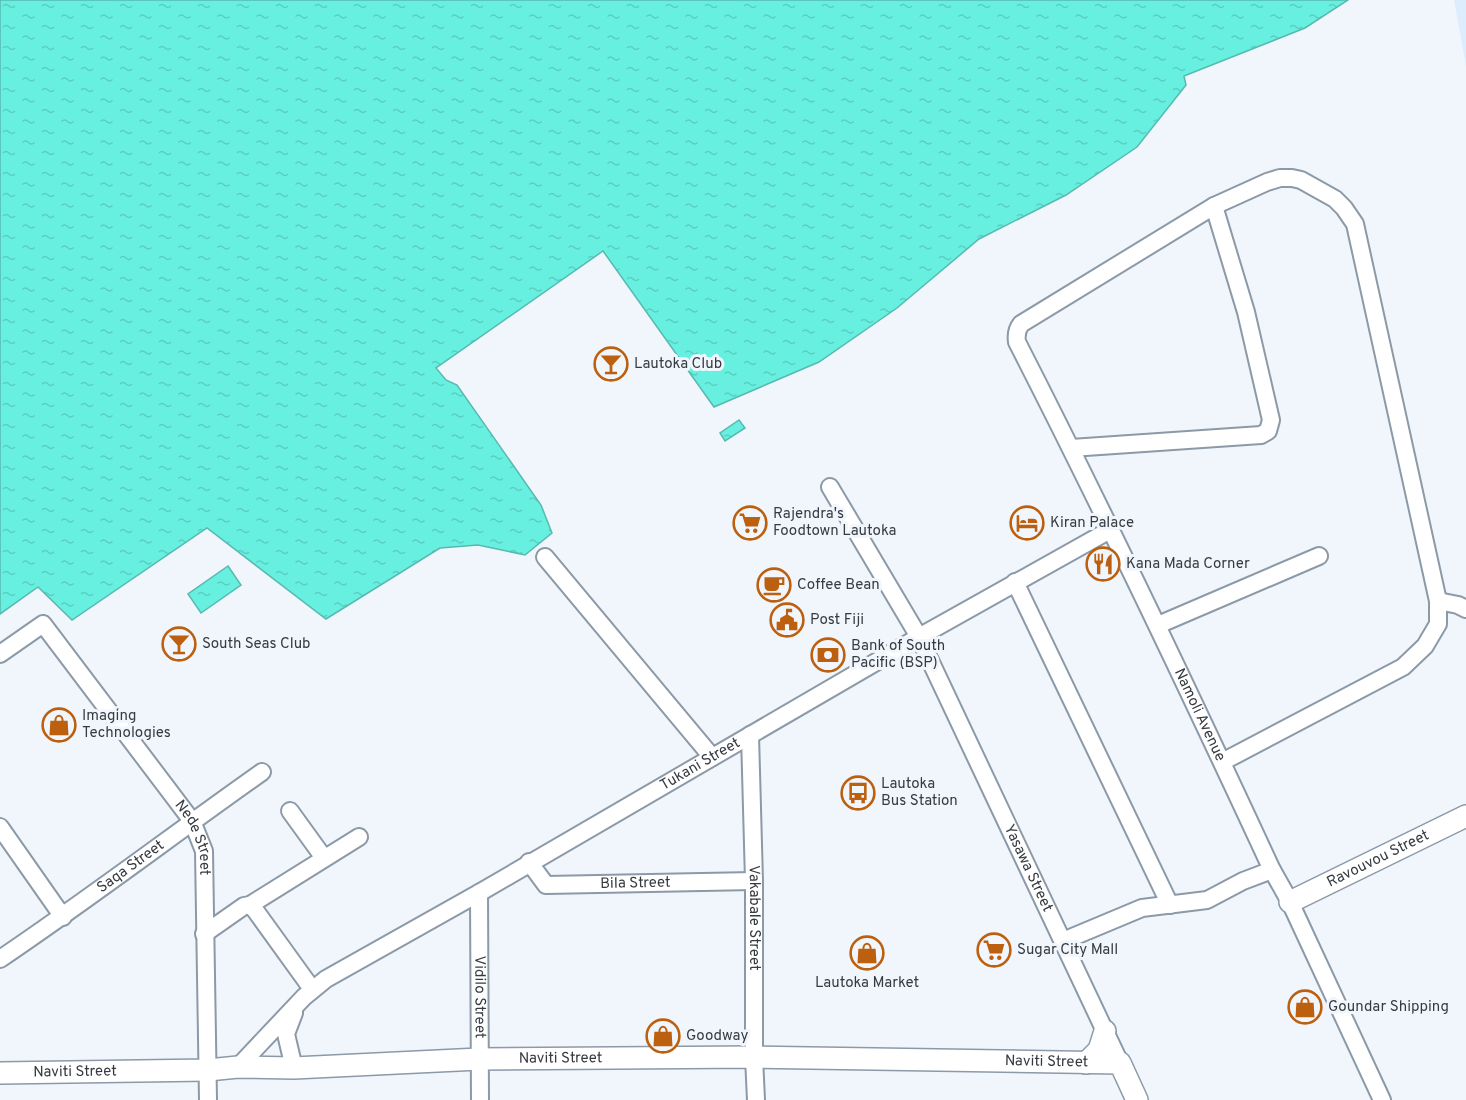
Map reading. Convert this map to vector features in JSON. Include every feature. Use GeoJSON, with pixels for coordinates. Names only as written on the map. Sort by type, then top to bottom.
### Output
{"type":"FeatureCollection","features":[{"type":"Feature","properties":{"kind":"main road","name":"Ravouvou Street"},"geometry":{"type":"LineString","coordinates":[[1290,902],[1466,816]]}},
{"type":"Feature","properties":{"kind":"main road"},"geometry":{"type":"LineString","coordinates":[[1086,1063],[1099,1050],[1105,1031]]}},
{"type":"Feature","properties":{"kind":"main road","name":"Naviti Street"},"geometry":{"type":"LineString","coordinates":[[0,1073],[208,1070],[238,1067],[294,1068],[479,1059],[754,1057],[1120,1063]]}},
{"type":"Feature","properties":{"kind":"main road","name":"Yasawa Street"},"geometry":{"type":"LineString","coordinates":[[1120,1063],[1137,1100]]}},
{"type":"Feature","properties":{"kind":"street"},"geometry":{"type":"LineString","coordinates":[[1071,448],[1261,435],[1268,431],[1271,420],[1246,312],[1214,206],[1267,182],[1280,178],[1292,178],[1301,180],[1335,199],[1351,216],[1355,224],[1438,601],[1438,624],[1425,646],[1403,667],[1222,762]]}},
{"type":"Feature","properties":{"kind":"street","name":"Namoli Avenue"},"geometry":{"type":"LineString","coordinates":[[1214,206],[1021,324],[1017,333],[1017,342],[1158,625],[1382,1100]]}},
{"type":"Feature","properties":{"kind":"street","name":"Yasawa Street"},"geometry":{"type":"LineString","coordinates":[[830,486],[919,637],[1120,1063]]}},
{"type":"Feature","properties":{"kind":"street","name":"Tukani Street"},"geometry":{"type":"LineString","coordinates":[[238,1067],[312,989],[326,980],[919,637],[1110,530]]}},
{"type":"Feature","properties":{"kind":"street"},"geometry":{"type":"LineString","coordinates":[[1158,625],[1319,556]]}},
{"type":"Feature","properties":{"kind":"street"},"geometry":{"type":"LineString","coordinates":[[545,557],[712,757]]}},
{"type":"Feature","properties":{"kind":"street"},"geometry":{"type":"LineString","coordinates":[[1015,582],[1170,905]]}},
{"type":"Feature","properties":{"kind":"street"},"geometry":{"type":"LineString","coordinates":[[1438,601],[1466,609]]}},
{"type":"Feature","properties":{"kind":"street","name":"Nede Street"},"geometry":{"type":"LineString","coordinates":[[0,654],[43,624],[192,821],[204,851],[208,1100]]}},
{"type":"Feature","properties":{"kind":"street","name":"Vakabale Street"},"geometry":{"type":"LineString","coordinates":[[750,735],[756,1100]]}},
{"type":"Feature","properties":{"kind":"street","name":"Saqa Street"},"geometry":{"type":"LineString","coordinates":[[0,959],[63,917],[262,772]]}},
{"type":"Feature","properties":{"kind":"street"},"geometry":{"type":"LineString","coordinates":[[290,811],[324,858]]}},
{"type":"Feature","properties":{"kind":"street"},"geometry":{"type":"LineString","coordinates":[[0,827],[63,917]]}},
{"type":"Feature","properties":{"kind":"street"},"geometry":{"type":"LineString","coordinates":[[204,934],[244,906],[250,905],[359,837]]}},
{"type":"Feature","properties":{"kind":"street","name":"Bila Street"},"geometry":{"type":"LineString","coordinates":[[529,862],[546,885],[754,881]]}},
{"type":"Feature","properties":{"kind":"street"},"geometry":{"type":"LineString","coordinates":[[1063,941],[1142,908],[1207,900],[1272,870]]}},
{"type":"Feature","properties":{"kind":"street","name":"Vidilo Street"},"geometry":{"type":"LineString","coordinates":[[479,893],[480,1100]]}},
{"type":"Feature","properties":{"kind":"street"},"geometry":{"type":"LineString","coordinates":[[250,905],[312,989]]}},
{"type":"Feature","properties":{"kind":"street","name":"Tukani Street"},"geometry":{"type":"LineString","coordinates":[[294,1068],[286,1034],[297,1006]]}},
{"type":"Feature","properties":{"kind":"shaded area"},"geometry":{"type":"Polygon","coordinates":[[[1454,0],[1466,0],[1466,66],[1454,0]]]}},
{"type":"Feature","properties":{"kind":"water"},"geometry":{"type":"Polygon","coordinates":[[[0,0],[1348,0],[1305,28],[1184,76],[1186,85],[1137,147],[1066,195],[979,239],[897,308],[819,362],[714,407],[603,251],[436,368],[446,380],[457,385],[541,505],[552,533],[525,555],[478,545],[440,548],[326,619],[207,528],[72,620],[38,587],[0,614],[0,0]]]}},
{"type":"Feature","properties":{"kind":"water"},"geometry":{"type":"Polygon","coordinates":[[[739,420],[745,428],[725,441],[720,433],[739,420]]]}},
{"type":"Feature","properties":{"kind":"water"},"geometry":{"type":"Polygon","coordinates":[[[228,566],[241,585],[201,613],[188,594],[228,566]]]}},
{"type":"Feature","properties":{"kind":"place","name":"Lautoka Club"},"geometry":{"type":"Point","coordinates":[611,364]}},
{"type":"Feature","properties":{"kind":"place","name":"Rajendra's Foodtown Lautoka"},"geometry":{"type":"Point","coordinates":[750,523]}},
{"type":"Feature","properties":{"kind":"place","name":"Kiran Palace"},"geometry":{"type":"Point","coordinates":[1027,523]}},
{"type":"Feature","properties":{"kind":"place","name":"Kana Mada Corner"},"geometry":{"type":"Point","coordinates":[1103,564]}},
{"type":"Feature","properties":{"kind":"place","name":"Coffee Bean"},"geometry":{"type":"Point","coordinates":[774,585]}},
{"type":"Feature","properties":{"kind":"place","name":"Post Fiji"},"geometry":{"type":"Point","coordinates":[787,620]}},
{"type":"Feature","properties":{"kind":"place","name":"South Seas Club"},"geometry":{"type":"Point","coordinates":[179,644]}},
{"type":"Feature","properties":{"kind":"place","name":"Bank of South Pacific (BSP)"},"geometry":{"type":"Point","coordinates":[828,655]}},
{"type":"Feature","properties":{"kind":"place","name":"Imaging Technologies"},"geometry":{"type":"Point","coordinates":[59,725]}},
{"type":"Feature","properties":{"kind":"place","name":"Lautoka Bus Station"},"geometry":{"type":"Point","coordinates":[858,793]}},
{"type":"Feature","properties":{"kind":"place","name":"Sugar City Mall"},"geometry":{"type":"Point","coordinates":[994,950]}},
{"type":"Feature","properties":{"kind":"place","name":"Lautoka Market"},"geometry":{"type":"Point","coordinates":[867,953]}},
{"type":"Feature","properties":{"kind":"place","name":"Goundar Shipping"},"geometry":{"type":"Point","coordinates":[1305,1007]}},
{"type":"Feature","properties":{"kind":"place","name":"Goodway"},"geometry":{"type":"Point","coordinates":[663,1036]}}]}
